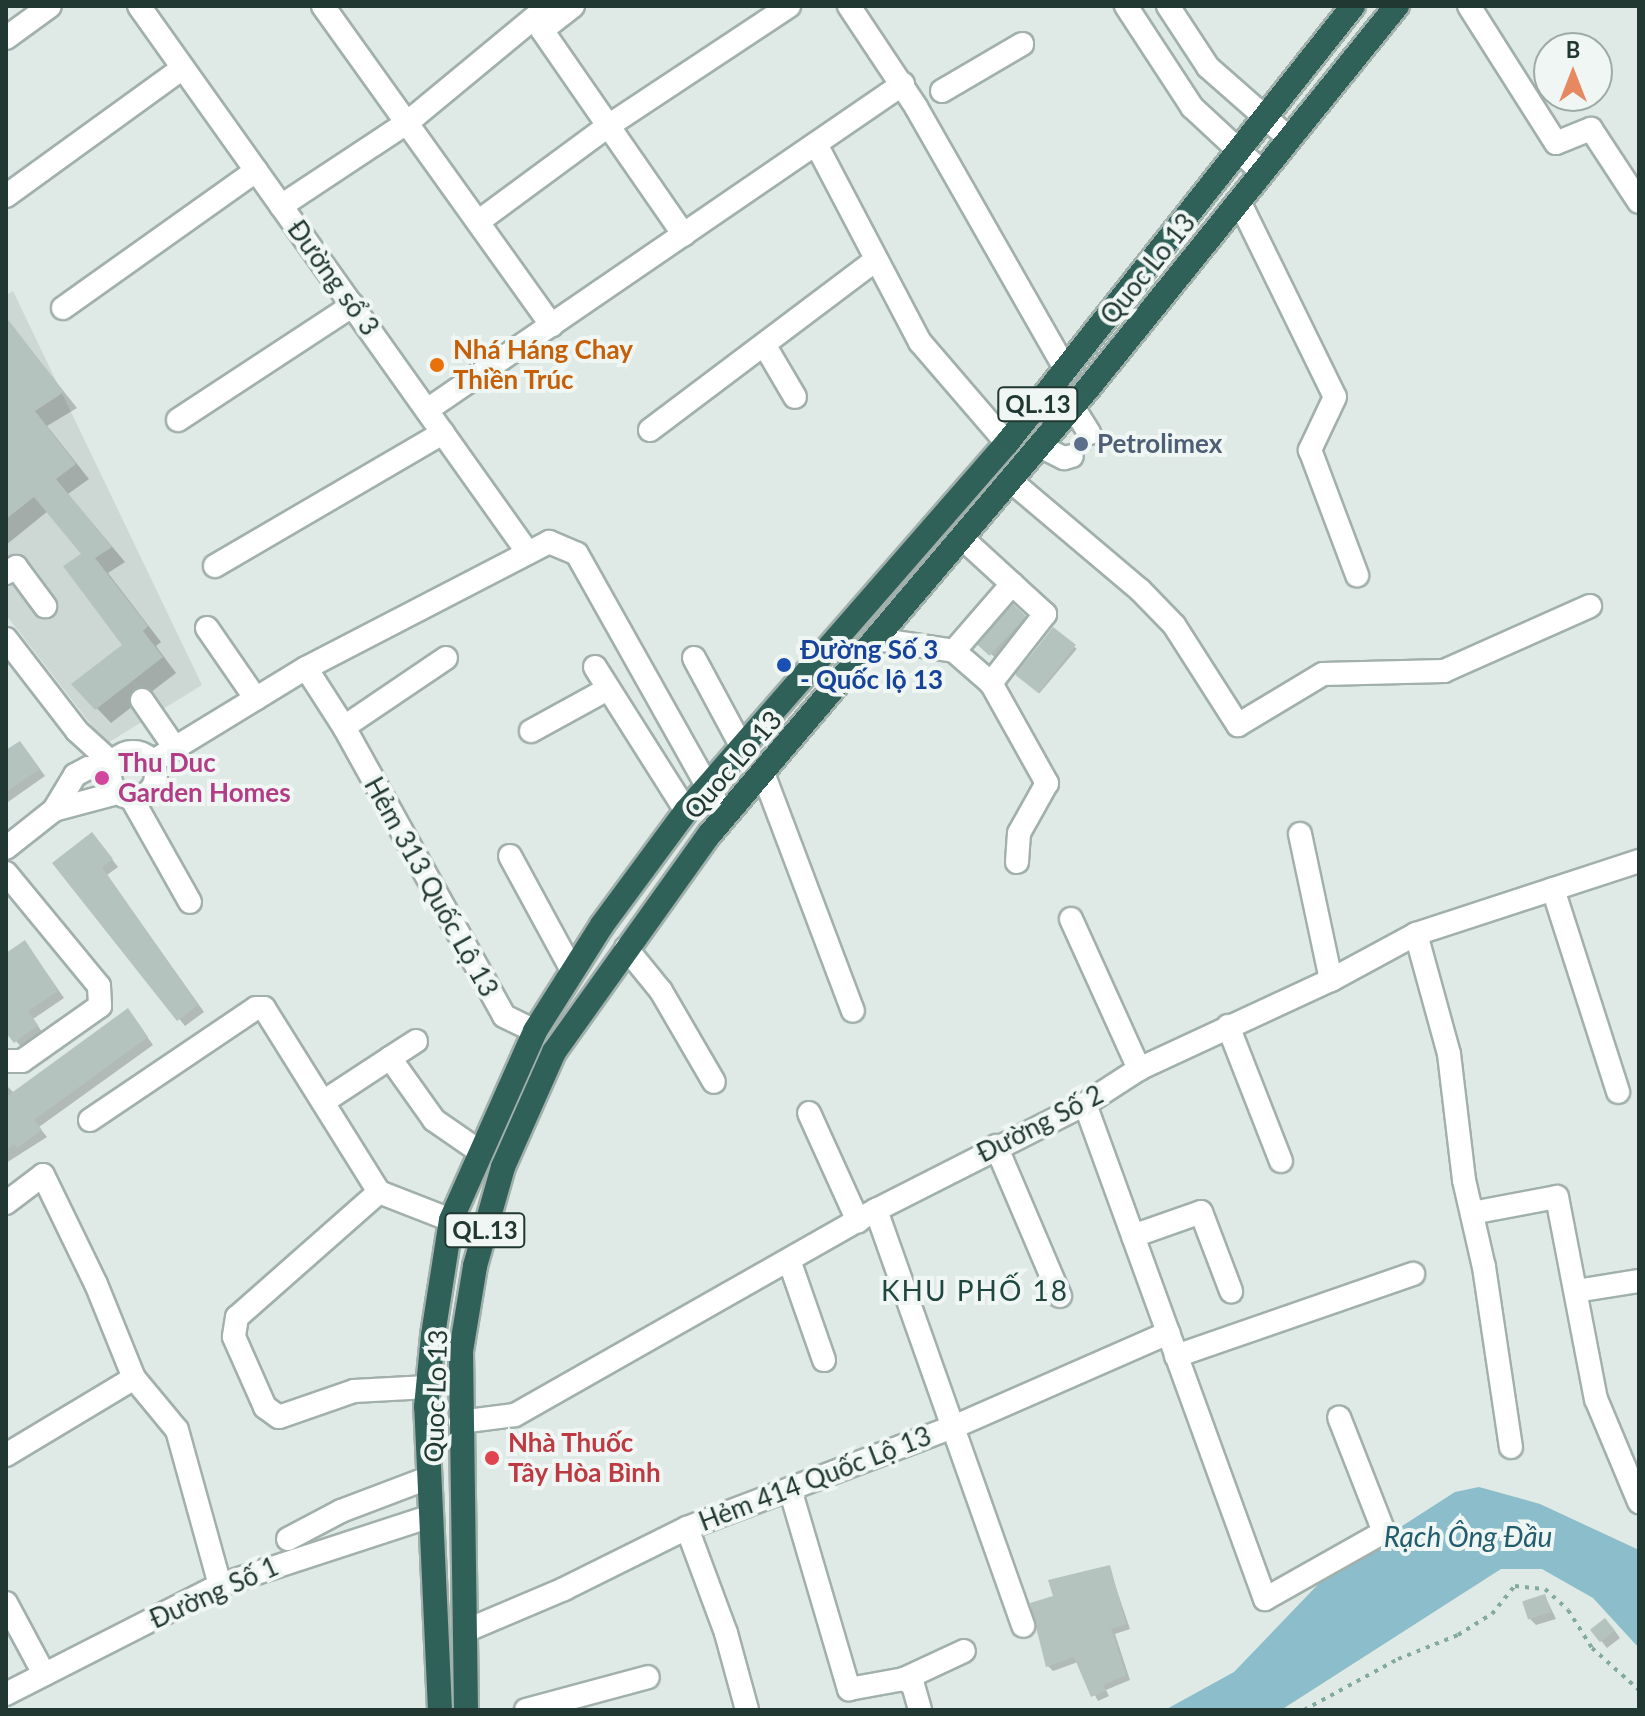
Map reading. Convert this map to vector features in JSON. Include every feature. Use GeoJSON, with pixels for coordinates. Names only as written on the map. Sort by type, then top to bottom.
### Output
{"type":"FeatureCollection","features":[{"type":"Feature","properties":{"kind":"highway","name":"Quoc Lo 13"},"geometry":{"type":"LineString","coordinates":[[440,1710],[428,1478],[428,1387],[451,1220],[479,1151],[535,1031],[572,970],[705,787],[1007,443],[1353,6]]}},
{"type":"Feature","properties":{"kind":"highway","name":"Quoc Lo 13"},"geometry":{"type":"LineString","coordinates":[[466,1710],[461,1351],[475,1266],[503,1167],[554,1052],[724,816],[1073,407],[1397,6]]}},
{"type":"Feature","properties":{"kind":"street"},"geometry":{"type":"LineString","coordinates":[[6,38],[50,6]]}},
{"type":"Feature","properties":{"kind":"street","name":"Đường sổ 3"},"geometry":{"type":"LineString","coordinates":[[139,6],[526,550]]}},
{"type":"Feature","properties":{"kind":"street"},"geometry":{"type":"LineString","coordinates":[[323,6],[552,326]]}},
{"type":"Feature","properties":{"kind":"street"},"geometry":{"type":"LineString","coordinates":[[573,6],[542,30],[684,235]]}},
{"type":"Feature","properties":{"kind":"street"},"geometry":{"type":"LineString","coordinates":[[479,221],[608,126],[789,6]]}},
{"type":"Feature","properties":{"kind":"street"},"geometry":{"type":"LineString","coordinates":[[849,6],[903,84],[928,100],[1066,370]]}},
{"type":"Feature","properties":{"kind":"street"},"geometry":{"type":"LineString","coordinates":[[1126,6],[1192,107],[1262,172]]}},
{"type":"Feature","properties":{"kind":"street"},"geometry":{"type":"LineString","coordinates":[[1168,6],[1193,49],[1290,139]]}},
{"type":"Feature","properties":{"kind":"street"},"geometry":{"type":"LineString","coordinates":[[1469,6],[1556,143],[1591,129],[1639,202]]}},
{"type":"Feature","properties":{"kind":"street"},"geometry":{"type":"LineString","coordinates":[[281,206],[408,122],[537,10]]}},
{"type":"Feature","properties":{"kind":"street"},"geometry":{"type":"LineString","coordinates":[[928,100],[1022,44]]}},
{"type":"Feature","properties":{"kind":"street"},"geometry":{"type":"LineString","coordinates":[[6,196],[183,68]]}},
{"type":"Feature","properties":{"kind":"street"},"geometry":{"type":"LineString","coordinates":[[427,410],[903,84]]}},
{"type":"Feature","properties":{"kind":"street"},"geometry":{"type":"LineString","coordinates":[[816,144],[920,342],[1007,443]]}},
{"type":"Feature","properties":{"kind":"street"},"geometry":{"type":"LineString","coordinates":[[63,308],[256,171]]}},
{"type":"Feature","properties":{"kind":"street"},"geometry":{"type":"LineString","coordinates":[[1239,201],[1335,397],[1310,450],[1357,575]]}},
{"type":"Feature","properties":{"kind":"street"},"geometry":{"type":"LineString","coordinates":[[650,430],[876,260]]}},
{"type":"Feature","properties":{"kind":"street"},"geometry":{"type":"LineString","coordinates":[[178,420],[353,305]]}},
{"type":"Feature","properties":{"kind":"street"},"geometry":{"type":"LineString","coordinates":[[765,346],[795,397]]}},
{"type":"Feature","properties":{"kind":"street"},"geometry":{"type":"LineString","coordinates":[[1073,407],[1089,433]]}},
{"type":"Feature","properties":{"kind":"street"},"geometry":{"type":"LineString","coordinates":[[215,566],[443,433]]}},
{"type":"Feature","properties":{"kind":"street"},"geometry":{"type":"LineString","coordinates":[[1040,446],[1064,458],[1072,456]]}},
{"type":"Feature","properties":{"kind":"street"},"geometry":{"type":"LineString","coordinates":[[1011,481],[1140,590],[1174,625],[1238,725],[1323,674],[1444,671],[1590,606]]}},
{"type":"Feature","properties":{"kind":"street"},"geometry":{"type":"LineString","coordinates":[[961,537],[1045,614],[991,683]]}},
{"type":"Feature","properties":{"kind":"street"},"geometry":{"type":"LineString","coordinates":[[152,762],[306,668],[526,550],[549,542],[577,554],[724,816]]}},
{"type":"Feature","properties":{"kind":"street"},"geometry":{"type":"LineString","coordinates":[[6,573],[16,567],[45,606]]}},
{"type":"Feature","properties":{"kind":"street"},"geometry":{"type":"LineString","coordinates":[[954,651],[1012,584]]}},
{"type":"Feature","properties":{"kind":"street"},"geometry":{"type":"LineString","coordinates":[[207,628],[256,699]]}},
{"type":"Feature","properties":{"kind":"street"},"geometry":{"type":"LineString","coordinates":[[6,639],[77,731],[111,766],[125,796],[190,902]]}},
{"type":"Feature","properties":{"kind":"street"},"geometry":{"type":"LineString","coordinates":[[876,639],[954,651],[991,683],[1047,783],[1019,833],[1017,862]]}},
{"type":"Feature","properties":{"kind":"street"},"geometry":{"type":"LineString","coordinates":[[344,727],[446,658]]}},
{"type":"Feature","properties":{"kind":"street"},"geometry":{"type":"LineString","coordinates":[[694,658],[742,747]]}},
{"type":"Feature","properties":{"kind":"street"},"geometry":{"type":"LineString","coordinates":[[595,667],[606,690],[686,811]]}},
{"type":"Feature","properties":{"kind":"street","name":"Hẻm 313 Quốc Lộ 13"},"geometry":{"type":"LineString","coordinates":[[306,668],[344,727],[504,1016],[535,1031]]}},
{"type":"Feature","properties":{"kind":"street"},"geometry":{"type":"LineString","coordinates":[[531,731],[606,690]]}},
{"type":"Feature","properties":{"kind":"street"},"geometry":{"type":"LineString","coordinates":[[142,700],[175,748]]}},
{"type":"Feature","properties":{"kind":"street"},"geometry":{"type":"LineString","coordinates":[[6,848],[54,810],[75,775],[88,768],[111,766],[132,751],[152,762]]}},
{"type":"Feature","properties":{"kind":"street"},"geometry":{"type":"LineString","coordinates":[[54,810],[150,790],[155,781],[152,762]]}},
{"type":"Feature","properties":{"kind":"street"},"geometry":{"type":"LineString","coordinates":[[763,773],[853,1011]]}},
{"type":"Feature","properties":{"kind":"street"},"geometry":{"type":"LineString","coordinates":[[1300,834],[1331,980]]}},
{"type":"Feature","properties":{"kind":"street"},"geometry":{"type":"LineString","coordinates":[[510,856],[572,970]]}},
{"type":"Feature","properties":{"kind":"street","name":"Đường Số 2"},"geometry":{"type":"LineString","coordinates":[[460,1422],[515,1415],[867,1216],[996,1146],[1085,1104],[1139,1069],[1331,980],[1416,934],[1639,861]]}},
{"type":"Feature","properties":{"kind":"street"},"geometry":{"type":"LineString","coordinates":[[6,873],[99,986],[100,1006],[22,1061],[6,1061]]}},
{"type":"Feature","properties":{"kind":"street"},"geometry":{"type":"LineString","coordinates":[[1553,889],[1618,1092]]}},
{"type":"Feature","properties":{"kind":"street"},"geometry":{"type":"LineString","coordinates":[[1071,919],[1139,1069]]}},
{"type":"Feature","properties":{"kind":"street"},"geometry":{"type":"LineString","coordinates":[[1416,934],[1449,1054],[1511,1447]]}},
{"type":"Feature","properties":{"kind":"street"},"geometry":{"type":"LineString","coordinates":[[626,948],[661,991],[714,1082]]}},
{"type":"Feature","properties":{"kind":"street"},"geometry":{"type":"LineString","coordinates":[[90,1120],[256,1008],[264,1008],[379,1192],[451,1220]]}},
{"type":"Feature","properties":{"kind":"street"},"geometry":{"type":"LineString","coordinates":[[1228,1026],[1281,1161]]}},
{"type":"Feature","properties":{"kind":"street"},"geometry":{"type":"LineString","coordinates":[[323,1102],[416,1041]]}},
{"type":"Feature","properties":{"kind":"street"},"geometry":{"type":"LineString","coordinates":[[390,1058],[434,1120],[479,1151]]}},
{"type":"Feature","properties":{"kind":"street"},"geometry":{"type":"LineString","coordinates":[[1085,1104],[1265,1599],[1384,1532],[1339,1417]]}},
{"type":"Feature","properties":{"kind":"street"},"geometry":{"type":"LineString","coordinates":[[809,1113],[867,1216],[956,1426],[1023,1626]]}},
{"type":"Feature","properties":{"kind":"street"},"geometry":{"type":"LineString","coordinates":[[996,1146],[1060,1296]]}},
{"type":"Feature","properties":{"kind":"street"},"geometry":{"type":"LineString","coordinates":[[6,1203],[43,1175],[134,1378],[177,1430],[220,1585]]}},
{"type":"Feature","properties":{"kind":"street"},"geometry":{"type":"LineString","coordinates":[[379,1192],[232,1326],[265,1407],[279,1417],[290,1417],[354,1391],[428,1387]]}},
{"type":"Feature","properties":{"kind":"street"},"geometry":{"type":"LineString","coordinates":[[1472,1213],[1557,1197],[1596,1399],[1638,1497]]}},
{"type":"Feature","properties":{"kind":"street"},"geometry":{"type":"LineString","coordinates":[[1133,1236],[1201,1212],[1231,1291]]}},
{"type":"Feature","properties":{"kind":"street"},"geometry":{"type":"LineString","coordinates":[[789,1260],[824,1360]]}},
{"type":"Feature","properties":{"kind":"street"},"geometry":{"type":"LineString","coordinates":[[1176,1356],[1413,1274]]}},
{"type":"Feature","properties":{"kind":"street"},"geometry":{"type":"LineString","coordinates":[[1576,1291],[1639,1281]]}},
{"type":"Feature","properties":{"kind":"street","name":"Hẻm 414 Quốc Lộ 13"},"geometry":{"type":"LineString","coordinates":[[465,1631],[564,1589],[687,1528],[956,1426],[1168,1333]]}},
{"type":"Feature","properties":{"kind":"street"},"geometry":{"type":"LineString","coordinates":[[6,1455],[134,1378]]}},
{"type":"Feature","properties":{"kind":"street"},"geometry":{"type":"LineString","coordinates":[[288,1539],[341,1511],[428,1478]]}},
{"type":"Feature","properties":{"kind":"street"},"geometry":{"type":"LineString","coordinates":[[790,1489],[849,1689],[904,1679],[964,1651]]}},
{"type":"Feature","properties":{"kind":"street","name":"Đường Số 1"},"geometry":{"type":"LineString","coordinates":[[6,1694],[220,1585],[431,1516]]}},
{"type":"Feature","properties":{"kind":"street"},"geometry":{"type":"LineString","coordinates":[[687,1528],[726,1633],[747,1710]]}},
{"type":"Feature","properties":{"kind":"street"},"geometry":{"type":"LineString","coordinates":[[6,1603],[44,1674]]}},
{"type":"Feature","properties":{"kind":"street"},"geometry":{"type":"LineString","coordinates":[[526,1710],[648,1677]]}},
{"type":"Feature","properties":{"kind":"street"},"geometry":{"type":"LineString","coordinates":[[904,1679],[913,1685],[920,1710]]}},
{"type":"Feature","properties":{"kind":"path"},"geometry":{"type":"LineString","coordinates":[[1304,1710],[1398,1659],[1458,1635],[1492,1614],[1515,1586],[1545,1589],[1568,1610],[1592,1648],[1639,1690]]}},
{"type":"Feature","properties":{"kind":"shaded area"},"geometry":{"type":"Polygon","coordinates":[[[13,291],[202,685],[106,744],[6,615],[6,295],[13,291]]]}},
{"type":"Feature","properties":{"kind":"water","name":"Rạch Ông Đầu"},"geometry":{"type":"Polygon","coordinates":[[[1479,1487],[1540,1504],[1639,1550],[1639,1648],[1593,1598],[1542,1569],[1501,1569],[1281,1710],[1165,1710],[1234,1672],[1329,1573],[1455,1492],[1479,1487]]]}},
{"type":"Feature","properties":{"kind":"building"},"geometry":{"type":"Polygon","coordinates":[[[6,317],[64,392],[35,411],[76,464],[56,479],[112,547],[95,558],[148,626],[143,631],[163,657],[95,710],[71,684],[122,645],[63,566],[81,554],[34,497],[6,519],[6,317]]]}},
{"type":"Feature","properties":{"kind":"building"},"geometry":{"type":"Polygon","coordinates":[[[1013,604],[1026,616],[989,656],[976,643],[1013,604]]]}},
{"type":"Feature","properties":{"kind":"building"},"geometry":{"type":"Polygon","coordinates":[[[1053,627],[1076,645],[1038,693],[1015,675],[1053,627]]]}},
{"type":"Feature","properties":{"kind":"building"},"geometry":{"type":"Polygon","coordinates":[[[20,741],[40,769],[6,792],[6,750],[20,741]]]}},
{"type":"Feature","properties":{"kind":"building"},"geometry":{"type":"Polygon","coordinates":[[[92,832],[113,859],[102,867],[198,1005],[177,1021],[52,863],[92,832]]]}},
{"type":"Feature","properties":{"kind":"building"},"geometry":{"type":"Polygon","coordinates":[[[25,940],[58,991],[28,1011],[38,1025],[14,1043],[6,1033],[6,953],[25,940]]]}},
{"type":"Feature","properties":{"kind":"building"},"geometry":{"type":"Polygon","coordinates":[[[128,1008],[148,1037],[34,1120],[42,1130],[17,1148],[14,1144],[6,1150],[6,1097],[128,1008]]]}},
{"type":"Feature","properties":{"kind":"building"},"geometry":{"type":"Polygon","coordinates":[[[1110,1565],[1126,1624],[1111,1629],[1126,1675],[1103,1685],[1106,1691],[1091,1697],[1074,1657],[1046,1667],[1030,1603],[1053,1596],[1048,1580],[1110,1565]]]}},
{"type":"Feature","properties":{"kind":"building"},"geometry":{"type":"Polygon","coordinates":[[[1545,1594],[1551,1612],[1528,1619],[1522,1601],[1545,1594]]]}},
{"type":"Feature","properties":{"kind":"building"},"geometry":{"type":"Polygon","coordinates":[[[1605,1618],[1615,1631],[1600,1642],[1590,1630],[1605,1618]]]}},
{"type":"Feature","properties":{"kind":"place","name":"Nhá Háng Chay Thiền Trúc"},"geometry":{"type":"Point","coordinates":[437,365]}},
{"type":"Feature","properties":{"kind":"place","name":"Petrolimex"},"geometry":{"type":"Point","coordinates":[1081,444]}},
{"type":"Feature","properties":{"kind":"place","name":"Đường Số 3 - Quốc lộ 13"},"geometry":{"type":"Point","coordinates":[784,665]}},
{"type":"Feature","properties":{"kind":"place","name":"Thu Duc Garden Homes"},"geometry":{"type":"Point","coordinates":[102,778]}},
{"type":"Feature","properties":{"kind":"place","name":"Nhà Thuốc Tây Hòa Bình"},"geometry":{"type":"Point","coordinates":[492,1458]}},
{"type":"Feature","properties":{"kind":"district","name":"KHU PHỐ 18"},"geometry":{"type":"Point","coordinates":[975,1290]}}]}
